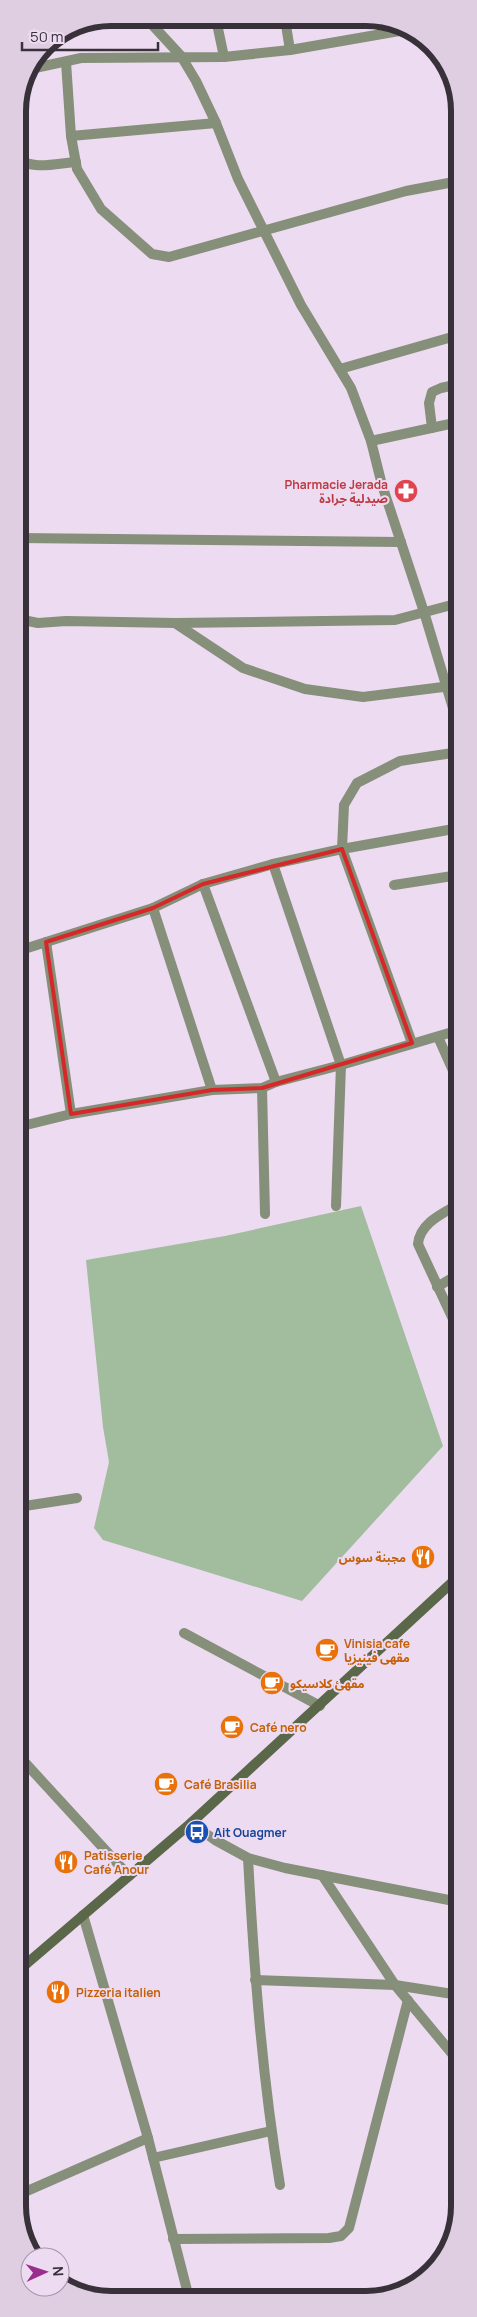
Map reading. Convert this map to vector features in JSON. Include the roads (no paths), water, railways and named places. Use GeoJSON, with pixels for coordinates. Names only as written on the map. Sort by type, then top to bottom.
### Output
{"type":"FeatureCollection","features":[{"type":"Feature","properties":{"kind":"main road"},"geometry":{"type":"LineString","coordinates":[[26,1964],[191,1823],[451,1583]]}},
{"type":"Feature","properties":{"kind":"street"},"geometry":{"type":"LineString","coordinates":[[153,26],[181,56],[216,123],[238,180],[300,305],[351,388],[371,442],[382,485],[424,612],[451,703]]}},
{"type":"Feature","properties":{"kind":"street"},"geometry":{"type":"LineString","coordinates":[[217,26],[224,57]]}},
{"type":"Feature","properties":{"kind":"street"},"geometry":{"type":"LineString","coordinates":[[286,26],[290,50]]}},
{"type":"Feature","properties":{"kind":"street"},"geometry":{"type":"LineString","coordinates":[[39,67],[81,58],[224,57],[290,50],[391,31]]}},
{"type":"Feature","properties":{"kind":"street"},"geometry":{"type":"LineString","coordinates":[[66,62],[71,136],[77,169],[101,209],[152,254],[169,257],[406,191],[451,183]]}},
{"type":"Feature","properties":{"kind":"street"},"geometry":{"type":"LineString","coordinates":[[71,136],[216,123]]}},
{"type":"Feature","properties":{"kind":"street"},"geometry":{"type":"LineString","coordinates":[[26,164],[32,165],[76,162]]}},
{"type":"Feature","properties":{"kind":"street"},"geometry":{"type":"LineString","coordinates":[[340,369],[451,337]]}},
{"type":"Feature","properties":{"kind":"street"},"geometry":{"type":"LineString","coordinates":[[432,428],[429,403],[432,392],[451,386]]}},
{"type":"Feature","properties":{"kind":"street"},"geometry":{"type":"LineString","coordinates":[[371,442],[451,424]]}},
{"type":"Feature","properties":{"kind":"street"},"geometry":{"type":"LineString","coordinates":[[26,538],[401,542]]}},
{"type":"Feature","properties":{"kind":"street"},"geometry":{"type":"LineString","coordinates":[[26,621],[38,623],[66,621],[175,623],[258,620],[395,620],[451,605]]}},
{"type":"Feature","properties":{"kind":"street"},"geometry":{"type":"LineString","coordinates":[[175,623],[243,668],[305,689],[363,697],[451,687]]}},
{"type":"Feature","properties":{"kind":"street"},"geometry":{"type":"LineString","coordinates":[[412,1043],[342,849],[344,805],[357,782],[400,761],[451,753]]}},
{"type":"Feature","properties":{"kind":"street"},"geometry":{"type":"LineString","coordinates":[[26,948],[153,908],[203,884],[273,864],[342,849],[451,829]]}},
{"type":"Feature","properties":{"kind":"street"},"geometry":{"type":"LineString","coordinates":[[273,864],[341,1065],[336,1206]]}},
{"type":"Feature","properties":{"kind":"street"},"geometry":{"type":"LineString","coordinates":[[394,884],[451,876]]}},
{"type":"Feature","properties":{"kind":"street"},"geometry":{"type":"LineString","coordinates":[[203,884],[276,1082]]}},
{"type":"Feature","properties":{"kind":"street"},"geometry":{"type":"LineString","coordinates":[[153,908],[212,1090]]}},
{"type":"Feature","properties":{"kind":"street"},"geometry":{"type":"LineString","coordinates":[[46,942],[71,1114]]}},
{"type":"Feature","properties":{"kind":"street"},"geometry":{"type":"LineString","coordinates":[[26,1122],[212,1090],[262,1088],[276,1082],[451,1033]]}},
{"type":"Feature","properties":{"kind":"street"},"geometry":{"type":"LineString","coordinates":[[438,1037],[451,1066]]}},
{"type":"Feature","properties":{"kind":"street"},"geometry":{"type":"LineString","coordinates":[[262,1088],[265,1214]]}},
{"type":"Feature","properties":{"kind":"street"},"geometry":{"type":"LineString","coordinates":[[451,1209],[426,1225],[419,1233],[418,1244],[451,1316]]}},
{"type":"Feature","properties":{"kind":"street"},"geometry":{"type":"LineString","coordinates":[[437,1287],[451,1279]]}},
{"type":"Feature","properties":{"kind":"street"},"geometry":{"type":"LineString","coordinates":[[26,1506],[77,1498]]}},
{"type":"Feature","properties":{"kind":"street"},"geometry":{"type":"LineString","coordinates":[[184,1633],[320,1706]]}},
{"type":"Feature","properties":{"kind":"street"},"geometry":{"type":"LineString","coordinates":[[26,1764],[129,1876]]}},
{"type":"Feature","properties":{"kind":"street"},"geometry":{"type":"LineString","coordinates":[[191,1823],[215,1840],[248,1858],[322,1875],[451,1900]]}},
{"type":"Feature","properties":{"kind":"street"},"geometry":{"type":"LineString","coordinates":[[248,1858],[255,1980],[271,2131],[280,2185]]}},
{"type":"Feature","properties":{"kind":"street"},"geometry":{"type":"LineString","coordinates":[[322,1875],[395,1985],[451,2052]]}},
{"type":"Feature","properties":{"kind":"street"},"geometry":{"type":"LineString","coordinates":[[83,1916],[148,2138],[187,2291]]}},
{"type":"Feature","properties":{"kind":"street"},"geometry":{"type":"LineString","coordinates":[[255,1980],[395,1985],[451,1994]]}},
{"type":"Feature","properties":{"kind":"street"},"geometry":{"type":"LineString","coordinates":[[173,2239],[329,2238],[341,2236],[349,2228],[408,2000]]}},
{"type":"Feature","properties":{"kind":"street"},"geometry":{"type":"LineString","coordinates":[[153,2158],[271,2131]]}},
{"type":"Feature","properties":{"kind":"street"},"geometry":{"type":"LineString","coordinates":[[26,2191],[148,2138]]}},
{"type":"Feature","properties":{"kind":"place","name":"Pharmacie Jerada صيدلية جرادة"},"geometry":{"type":"Point","coordinates":[406,491]}},
{"type":"Feature","properties":{"kind":"place","name":"مجبنة سوس"},"geometry":{"type":"Point","coordinates":[423,1557]}},
{"type":"Feature","properties":{"kind":"place","name":"Vinisia cafe مقهى فينيزيا"},"geometry":{"type":"Point","coordinates":[327,1650]}},
{"type":"Feature","properties":{"kind":"place","name":"مقهئ كلاسيكو"},"geometry":{"type":"Point","coordinates":[272,1683]}},
{"type":"Feature","properties":{"kind":"place","name":"Café nero"},"geometry":{"type":"Point","coordinates":[232,1727]}},
{"type":"Feature","properties":{"kind":"place","name":"Café Brasilia"},"geometry":{"type":"Point","coordinates":[166,1784]}},
{"type":"Feature","properties":{"kind":"place","name":"Ait Ouagmer"},"geometry":{"type":"Point","coordinates":[197,1832]}},
{"type":"Feature","properties":{"kind":"place","name":"Patisserie Café Anour"},"geometry":{"type":"Point","coordinates":[66,1862]}},
{"type":"Feature","properties":{"kind":"place","name":"Pizzeria italien"},"geometry":{"type":"Point","coordinates":[58,1992]}}]}
